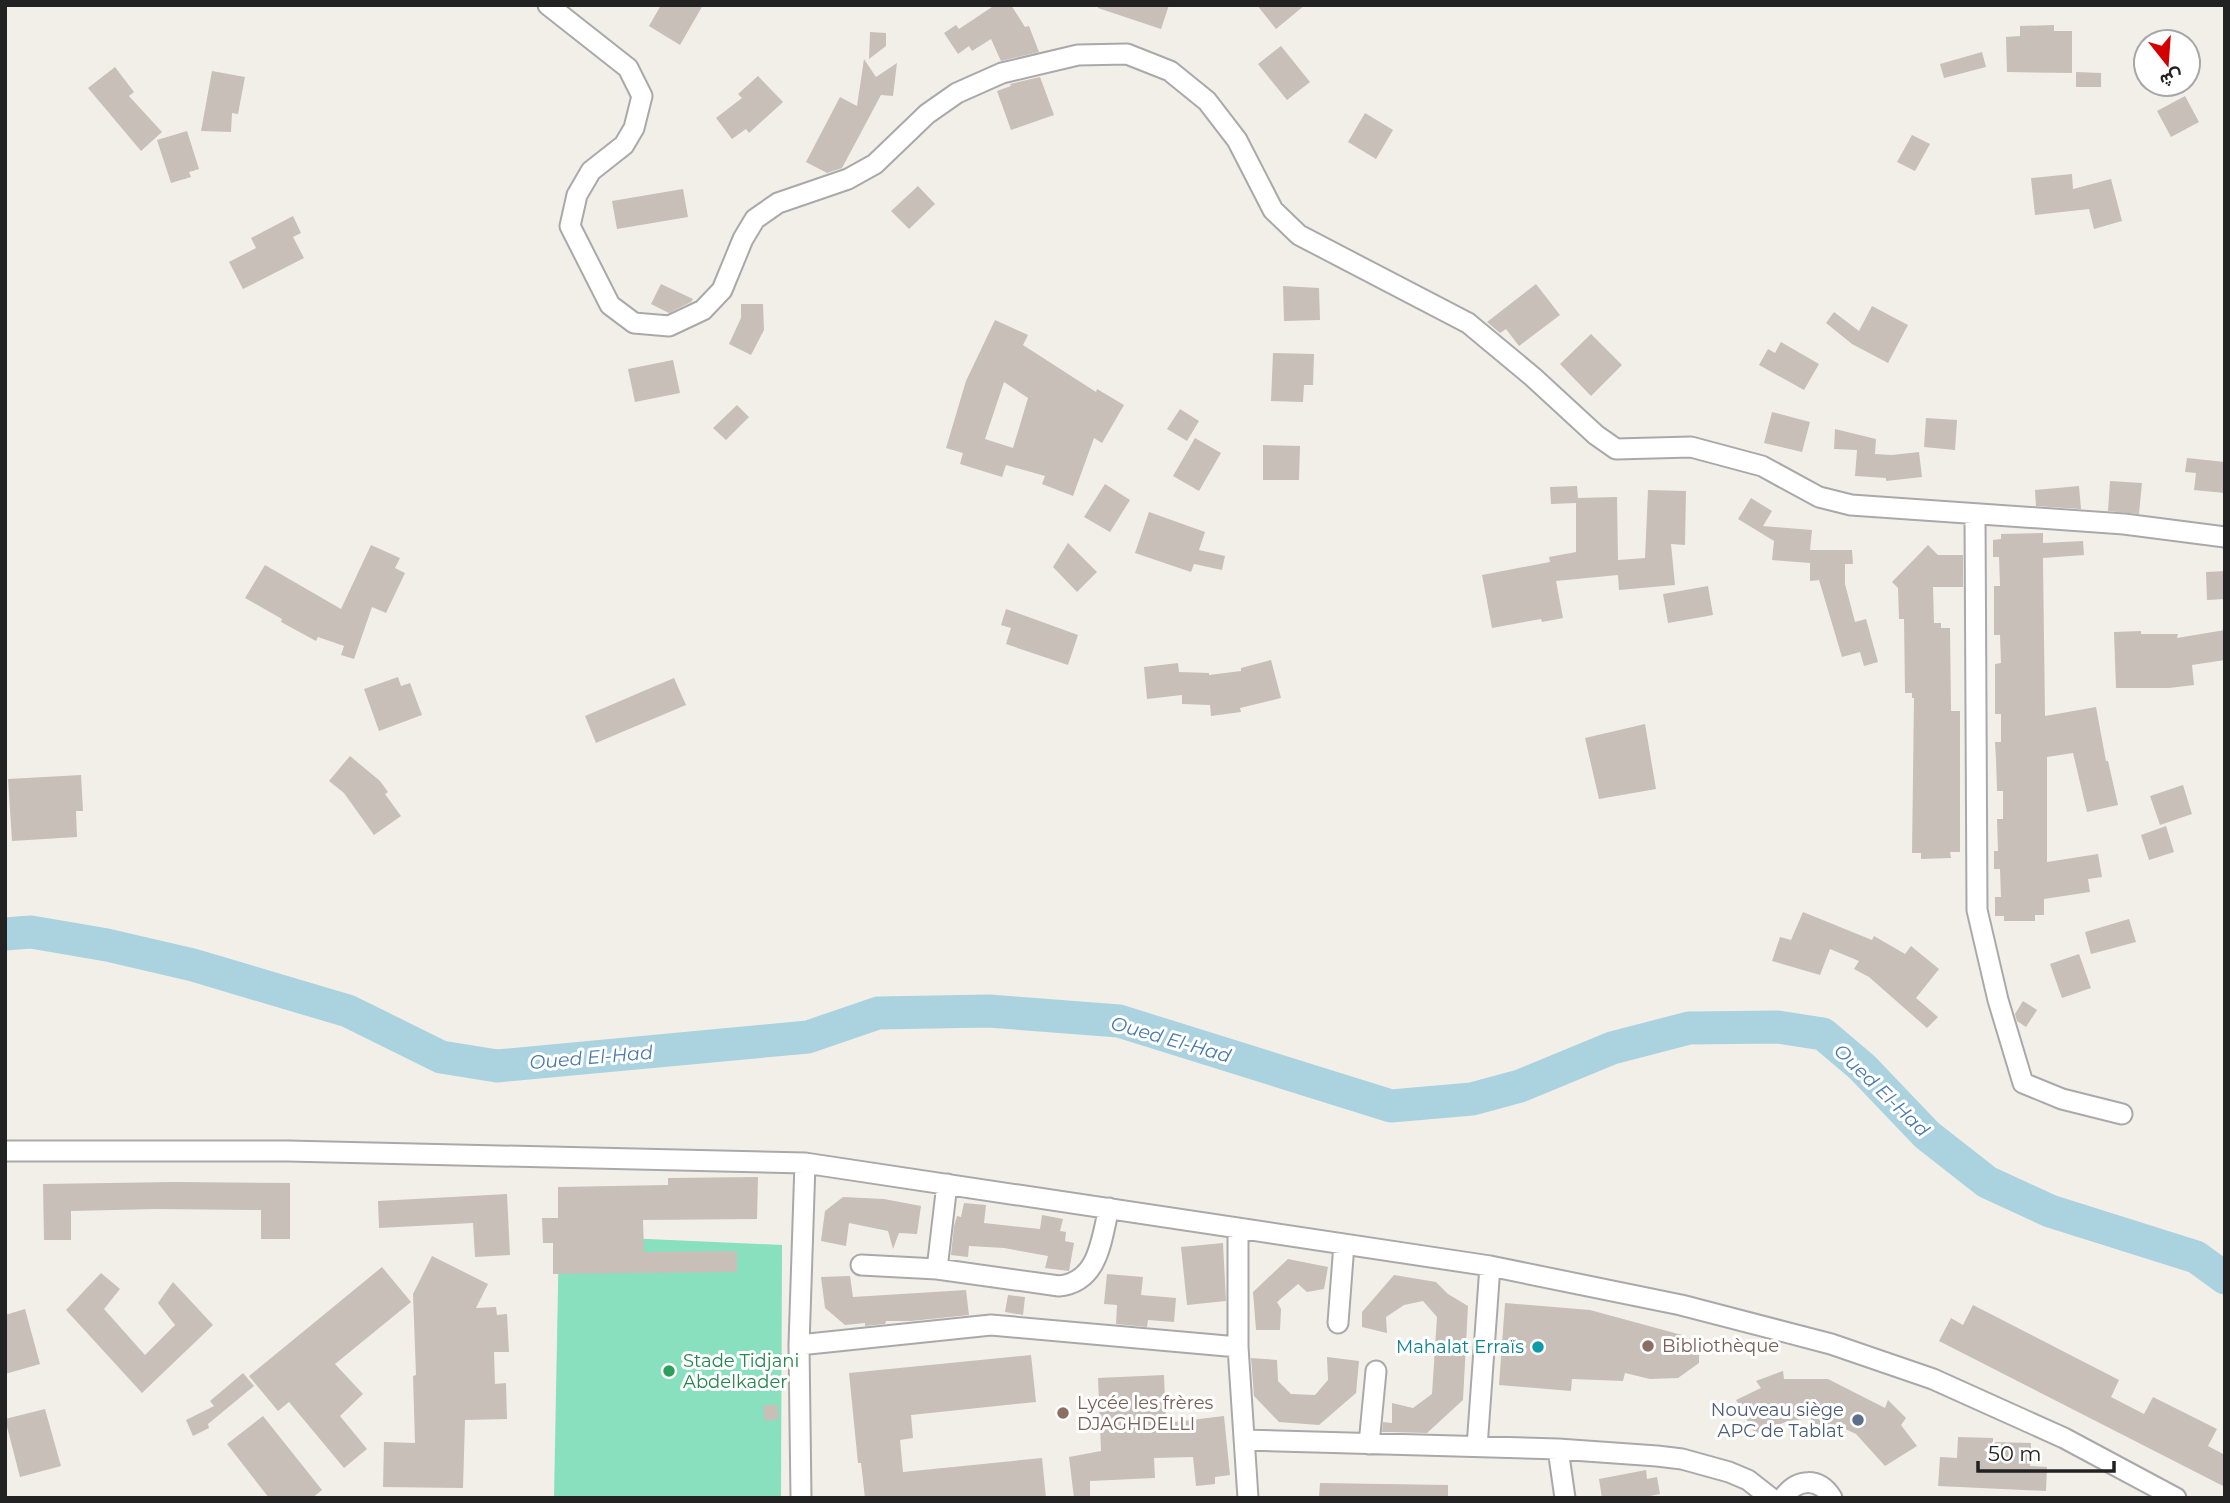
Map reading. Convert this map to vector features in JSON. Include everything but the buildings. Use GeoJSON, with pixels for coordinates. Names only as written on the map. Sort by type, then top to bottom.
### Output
{"type":"FeatureCollection","features":[{"type":"Feature","properties":{"kind":"street"},"geometry":{"type":"LineString","coordinates":[[548,5],[628,68],[642,96],[634,128],[624,145],[592,171],[577,195],[570,226],[610,305],[634,323],[669,326],[703,310],[722,290],[739,248],[755,219],[778,203],[848,179],[875,164],[927,114],[957,93],[1002,73],[1078,55],[1127,54],[1170,71],[1207,101],[1237,140],[1273,210],[1299,235],[1468,323],[1533,377],[1596,435],[1616,449],[1691,447],[1762,467],[1819,497],[1851,505],[2124,524],[2225,537]]}},
{"type":"Feature","properties":{"kind":"street"},"geometry":{"type":"LineString","coordinates":[[1975,514],[1977,910],[1995,989],[2023,1083],[2062,1099],[2122,1114]]}},
{"type":"Feature","properties":{"kind":"street"},"geometry":{"type":"LineString","coordinates":[[5,1151],[289,1151],[805,1163],[1490,1266],[1681,1305],[1831,1344],[1933,1379],[2064,1438],[2175,1498]]}},
{"type":"Feature","properties":{"kind":"street"},"geometry":{"type":"LineString","coordinates":[[801,1498],[799,1345],[805,1163]]}},
{"type":"Feature","properties":{"kind":"street"},"geometry":{"type":"LineString","coordinates":[[937,1269],[947,1184]]}},
{"type":"Feature","properties":{"kind":"street"},"geometry":{"type":"LineString","coordinates":[[861,1265],[937,1269],[1059,1286],[1069,1285],[1087,1275],[1093,1267],[1109,1208]]}},
{"type":"Feature","properties":{"kind":"street"},"geometry":{"type":"LineString","coordinates":[[1238,1228],[1238,1347],[1244,1440],[1243,1497]]}},
{"type":"Feature","properties":{"kind":"street"},"geometry":{"type":"LineString","coordinates":[[1338,1323],[1344,1244]]}},
{"type":"Feature","properties":{"kind":"street"},"geometry":{"type":"LineString","coordinates":[[1477,1447],[1490,1266]]}},
{"type":"Feature","properties":{"kind":"street"},"geometry":{"type":"LineString","coordinates":[[799,1345],[991,1325],[1238,1347]]}},
{"type":"Feature","properties":{"kind":"street"},"geometry":{"type":"LineString","coordinates":[[1369,1444],[1376,1371]]}},
{"type":"Feature","properties":{"kind":"street"},"geometry":{"type":"LineString","coordinates":[[1244,1440],[1558,1449],[1682,1459],[1789,1491],[1811,1482],[1820,1484],[1832,1498]]}},
{"type":"Feature","properties":{"kind":"street"},"geometry":{"type":"LineString","coordinates":[[1558,1449],[1565,1498]]}},
{"type":"Feature","properties":{"kind":"street"},"geometry":{"type":"LineString","coordinates":[[1748,1480],[1771,1498]]}},
{"type":"Feature","properties":{"kind":"green space","name":"Stade Tidjani Abdelkader"},"geometry":{"type":"Polygon","coordinates":[[[559,1235],[782,1245],[781,1498],[554,1498],[559,1235]]]}},
{"type":"Feature","properties":{"kind":"waterway","name":"Oued El-Had"},"geometry":{"type":"LineString","coordinates":[[5,934],[31,932],[107,945],[193,965],[348,1011],[441,1057],[497,1066],[808,1037],[878,1013],[989,1011],[1119,1021],[1391,1106],[1472,1099],[1520,1086],[1612,1048],[1689,1028],[1778,1027],[1823,1034],[1862,1067],[1927,1135],[1987,1182],[2050,1211],[2196,1257],[2225,1278]]}},
{"type":"Feature","properties":{"kind":"place","name":"Bibliothèque"},"geometry":{"type":"Point","coordinates":[1648,1346]}},
{"type":"Feature","properties":{"kind":"place","name":"Mahalat Erraïs"},"geometry":{"type":"Point","coordinates":[1538,1347]}},
{"type":"Feature","properties":{"kind":"place","name":"Stade Tidjani Abdelkader"},"geometry":{"type":"Point","coordinates":[669,1371]}},
{"type":"Feature","properties":{"kind":"place","name":"Lycée les frères DJAGHDELLI"},"geometry":{"type":"Point","coordinates":[1063,1413]}},
{"type":"Feature","properties":{"kind":"place","name":"Nouveau siège APC de Tablat"},"geometry":{"type":"Point","coordinates":[1858,1420]}}]}
